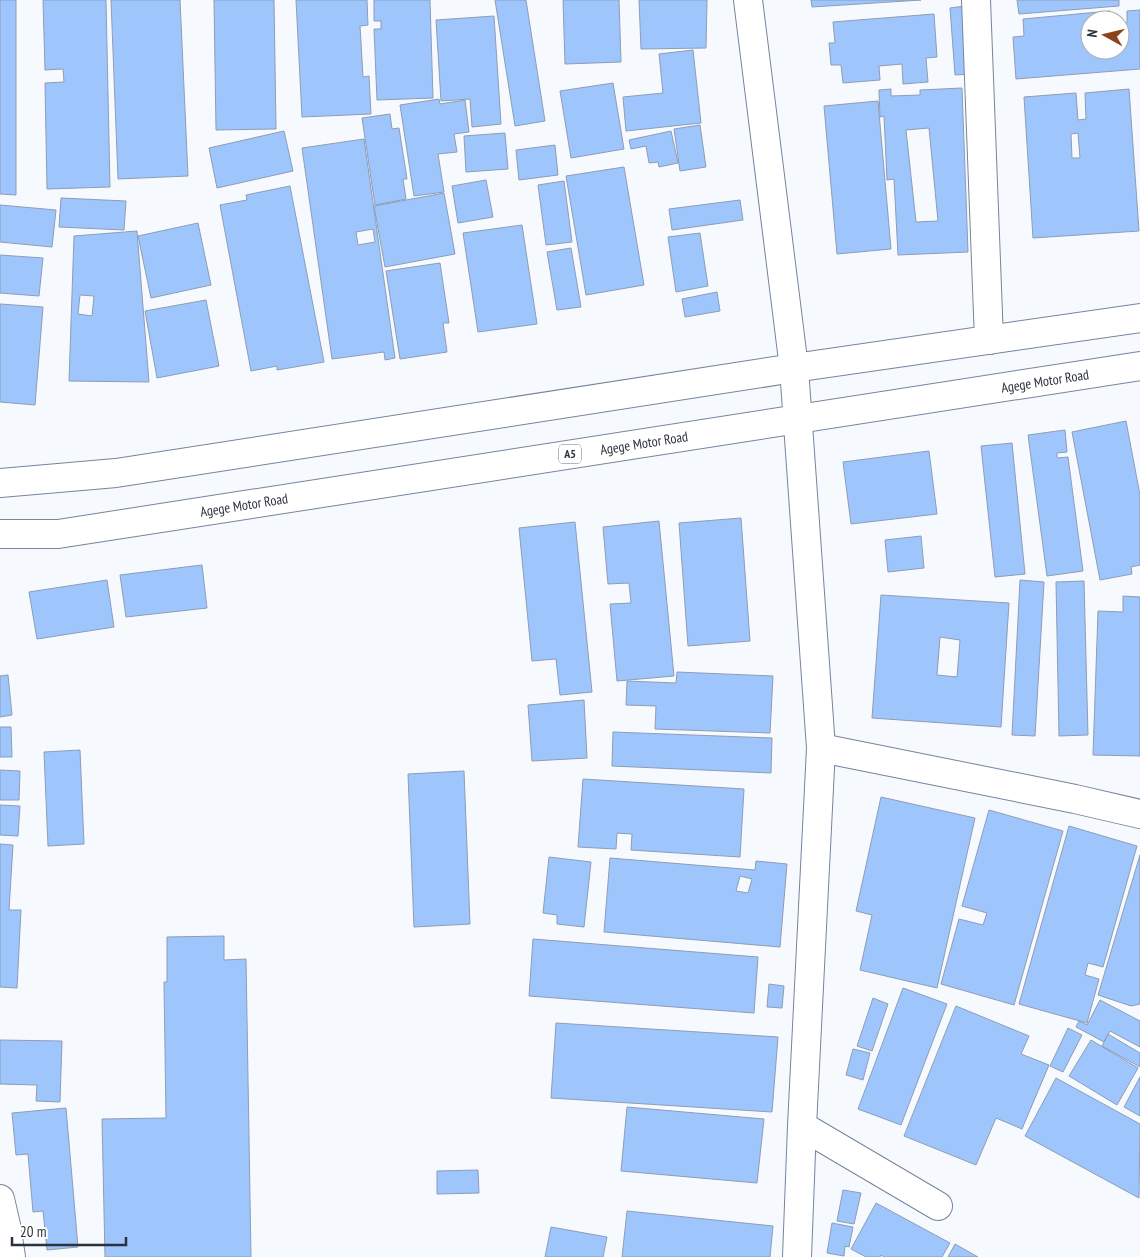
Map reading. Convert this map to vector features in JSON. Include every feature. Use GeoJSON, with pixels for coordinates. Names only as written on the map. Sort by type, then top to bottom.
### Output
{"type":"FeatureCollection","features":[{"type":"Feature","properties":{"kind":"main road"},"geometry":{"type":"LineString","coordinates":[[748,0],[794,368],[821,748],[797,1257]]}},
{"type":"Feature","properties":{"kind":"main road"},"geometry":{"type":"LineString","coordinates":[[976,0],[989,340]]}},
{"type":"Feature","properties":{"kind":"main road"},"geometry":{"type":"LineString","coordinates":[[0,482],[116,473],[794,368],[1140,318]]}},
{"type":"Feature","properties":{"kind":"main road","name":"Agege Motor Road"},"geometry":{"type":"LineString","coordinates":[[0,534],[58,534],[1140,366]]}},
{"type":"Feature","properties":{"kind":"main road"},"geometry":{"type":"LineString","coordinates":[[821,748],[1075,799],[1140,814]]}},
{"type":"Feature","properties":{"kind":"main road"},"geometry":{"type":"LineString","coordinates":[[802,1126],[938,1206]]}},
{"type":"Feature","properties":{"kind":"main road"},"geometry":{"type":"LineString","coordinates":[[0,1199],[11,1257]]}},
{"type":"Feature","properties":{"kind":"building"},"geometry":{"type":"Polygon","coordinates":[[[0,0],[16,0],[16,195],[0,194],[0,0]]]}},
{"type":"Feature","properties":{"kind":"building"},"geometry":{"type":"Polygon","coordinates":[[[43,0],[106,0],[110,187],[47,189],[45,83],[64,82],[63,69],[45,70],[43,0]]]}},
{"type":"Feature","properties":{"kind":"building"},"geometry":{"type":"Polygon","coordinates":[[[111,0],[180,0],[188,176],[118,179],[111,0]]]}},
{"type":"Feature","properties":{"kind":"building"},"geometry":{"type":"Polygon","coordinates":[[[214,0],[274,0],[276,129],[216,130],[214,0]]]}},
{"type":"Feature","properties":{"kind":"building"},"geometry":{"type":"Polygon","coordinates":[[[296,0],[367,0],[368,25],[360,26],[363,77],[369,76],[371,114],[302,117],[296,0]]]}},
{"type":"Feature","properties":{"kind":"building"},"geometry":{"type":"Polygon","coordinates":[[[374,0],[430,0],[433,98],[377,100],[374,29],[381,29],[381,21],[374,21],[374,0]]]}},
{"type":"Feature","properties":{"kind":"building"},"geometry":{"type":"Polygon","coordinates":[[[495,0],[526,0],[545,121],[515,126],[495,0]]]}},
{"type":"Feature","properties":{"kind":"building"},"geometry":{"type":"Polygon","coordinates":[[[563,0],[619,0],[621,62],[565,64],[563,0]]]}},
{"type":"Feature","properties":{"kind":"building"},"geometry":{"type":"Polygon","coordinates":[[[639,0],[707,0],[706,48],[641,49],[639,0]]]}},
{"type":"Feature","properties":{"kind":"building"},"geometry":{"type":"Polygon","coordinates":[[[811,0],[921,0],[812,7],[811,0]]]}},
{"type":"Feature","properties":{"kind":"building"},"geometry":{"type":"Polygon","coordinates":[[[1017,0],[1119,0],[1119,6],[1019,14],[1017,0]]]}},
{"type":"Feature","properties":{"kind":"building"},"geometry":{"type":"Polygon","coordinates":[[[965,6],[970,74],[955,75],[950,8],[965,6]]]}},
{"type":"Feature","properties":{"kind":"building"},"geometry":{"type":"Polygon","coordinates":[[[1140,10],[1140,69],[1016,79],[1013,37],[1024,36],[1023,19],[1080,14],[1080,60],[1130,60],[1130,11],[1140,10]]]}},
{"type":"Feature","properties":{"kind":"building"},"geometry":{"type":"Polygon","coordinates":[[[934,14],[937,57],[926,58],[928,82],[903,84],[902,64],[879,66],[880,80],[843,83],[841,65],[831,65],[829,43],[835,43],[833,22],[934,14]]]}},
{"type":"Feature","properties":{"kind":"building"},"geometry":{"type":"Polygon","coordinates":[[[494,16],[501,124],[472,127],[470,99],[441,101],[436,20],[494,16]]]}},
{"type":"Feature","properties":{"kind":"building"},"geometry":{"type":"Polygon","coordinates":[[[693,50],[701,123],[626,131],[623,97],[663,93],[659,54],[693,50]]]}},
{"type":"Feature","properties":{"kind":"building"},"geometry":{"type":"Polygon","coordinates":[[[613,83],[624,149],[571,158],[560,91],[613,83]]]}},
{"type":"Feature","properties":{"kind":"building"},"geometry":{"type":"Polygon","coordinates":[[[962,88],[968,252],[898,255],[894,179],[887,180],[884,116],[880,117],[879,90],[891,89],[891,96],[920,95],[920,90],[962,88]],[[929,128],[906,130],[916,222],[938,221],[929,128]]]}},
{"type":"Feature","properties":{"kind":"building"},"geometry":{"type":"Polygon","coordinates":[[[1129,89],[1139,231],[1033,238],[1024,97],[1076,93],[1078,120],[1086,119],[1085,93],[1129,89]],[[1078,133],[1071,134],[1072,158],[1080,158],[1078,133]]]}},
{"type":"Feature","properties":{"kind":"building"},"geometry":{"type":"Polygon","coordinates":[[[439,99],[440,104],[465,100],[469,132],[454,134],[457,152],[438,154],[444,192],[414,196],[400,105],[439,99]]]}},
{"type":"Feature","properties":{"kind":"building"},"geometry":{"type":"Polygon","coordinates":[[[878,101],[891,249],[837,254],[824,106],[878,101]]]}},
{"type":"Feature","properties":{"kind":"building"},"geometry":{"type":"Polygon","coordinates":[[[390,114],[392,129],[399,128],[407,179],[403,179],[406,199],[375,205],[362,118],[390,114]]]}},
{"type":"Feature","properties":{"kind":"building"},"geometry":{"type":"Polygon","coordinates":[[[700,125],[706,167],[680,171],[674,129],[700,125]]]}},
{"type":"Feature","properties":{"kind":"building"},"geometry":{"type":"Polygon","coordinates":[[[284,131],[293,171],[217,188],[209,148],[284,131]]]}},
{"type":"Feature","properties":{"kind":"building"},"geometry":{"type":"Polygon","coordinates":[[[671,131],[678,163],[659,167],[658,162],[649,163],[646,146],[631,149],[629,140],[671,131]]]}},
{"type":"Feature","properties":{"kind":"building"},"geometry":{"type":"Polygon","coordinates":[[[505,133],[508,169],[466,172],[464,136],[505,133]]]}},
{"type":"Feature","properties":{"kind":"building"},"geometry":{"type":"Polygon","coordinates":[[[364,139],[395,358],[385,360],[384,352],[332,359],[302,148],[364,139]],[[373,229],[356,232],[358,245],[375,242],[373,229]]]}},
{"type":"Feature","properties":{"kind":"building"},"geometry":{"type":"Polygon","coordinates":[[[555,145],[558,175],[519,180],[516,150],[555,145]]]}},
{"type":"Feature","properties":{"kind":"building"},"geometry":{"type":"Polygon","coordinates":[[[624,167],[644,285],[586,295],[566,176],[624,167]]]}},
{"type":"Feature","properties":{"kind":"building"},"geometry":{"type":"Polygon","coordinates":[[[486,180],[493,217],[458,223],[452,186],[486,180]]]}},
{"type":"Feature","properties":{"kind":"building"},"geometry":{"type":"Polygon","coordinates":[[[564,181],[572,242],[546,245],[538,185],[564,181]]]}},
{"type":"Feature","properties":{"kind":"building"},"geometry":{"type":"Polygon","coordinates":[[[290,186],[324,362],[277,370],[277,366],[251,371],[220,205],[247,200],[246,195],[290,186]]]}},
{"type":"Feature","properties":{"kind":"building"},"geometry":{"type":"Polygon","coordinates":[[[444,193],[455,254],[385,267],[374,206],[444,193]]]}},
{"type":"Feature","properties":{"kind":"building"},"geometry":{"type":"Polygon","coordinates":[[[61,198],[126,201],[124,230],[59,227],[61,198]]]}},
{"type":"Feature","properties":{"kind":"building"},"geometry":{"type":"Polygon","coordinates":[[[740,200],[743,220],[672,230],[669,209],[740,200]]]}},
{"type":"Feature","properties":{"kind":"building"},"geometry":{"type":"Polygon","coordinates":[[[0,205],[56,210],[52,247],[0,242],[0,205]]]}},
{"type":"Feature","properties":{"kind":"building"},"geometry":{"type":"Polygon","coordinates":[[[198,223],[211,285],[151,298],[138,236],[198,223]]]}},
{"type":"Feature","properties":{"kind":"building"},"geometry":{"type":"Polygon","coordinates":[[[522,225],[537,324],[478,332],[463,233],[522,225]]]}},
{"type":"Feature","properties":{"kind":"building"},"geometry":{"type":"Polygon","coordinates":[[[137,231],[149,382],[69,381],[74,236],[137,231]],[[80,295],[78,314],[92,316],[94,296],[80,295]]]}},
{"type":"Feature","properties":{"kind":"building"},"geometry":{"type":"Polygon","coordinates":[[[700,233],[708,286],[676,292],[668,237],[700,233]]]}},
{"type":"Feature","properties":{"kind":"building"},"geometry":{"type":"Polygon","coordinates":[[[571,248],[581,307],[557,310],[547,252],[571,248]]]}},
{"type":"Feature","properties":{"kind":"building"},"geometry":{"type":"Polygon","coordinates":[[[0,255],[43,258],[39,296],[0,293],[0,255]]]}},
{"type":"Feature","properties":{"kind":"building"},"geometry":{"type":"Polygon","coordinates":[[[440,263],[449,323],[443,323],[447,352],[400,359],[386,271],[440,263]]]}},
{"type":"Feature","properties":{"kind":"building"},"geometry":{"type":"Polygon","coordinates":[[[717,292],[720,311],[685,317],[682,299],[717,292]]]}},
{"type":"Feature","properties":{"kind":"building"},"geometry":{"type":"Polygon","coordinates":[[[206,300],[219,366],[157,378],[145,311],[206,300]]]}},
{"type":"Feature","properties":{"kind":"building"},"geometry":{"type":"Polygon","coordinates":[[[0,304],[43,307],[35,405],[0,402],[0,304]]]}},
{"type":"Feature","properties":{"kind":"building"},"geometry":{"type":"Polygon","coordinates":[[[1126,421],[1140,495],[1140,565],[1131,567],[1132,574],[1100,580],[1072,432],[1126,421]]]}},
{"type":"Feature","properties":{"kind":"building"},"geometry":{"type":"Polygon","coordinates":[[[1065,430],[1067,452],[1057,453],[1057,458],[1068,457],[1083,571],[1047,576],[1028,435],[1065,430]]]}},
{"type":"Feature","properties":{"kind":"building"},"geometry":{"type":"Polygon","coordinates":[[[1012,443],[1025,574],[995,577],[981,446],[1012,443]]]}},
{"type":"Feature","properties":{"kind":"building"},"geometry":{"type":"Polygon","coordinates":[[[929,451],[937,514],[851,524],[843,462],[929,451]]]}},
{"type":"Feature","properties":{"kind":"building"},"geometry":{"type":"Polygon","coordinates":[[[741,518],[750,641],[688,646],[679,523],[741,518]]]}},
{"type":"Feature","properties":{"kind":"building"},"geometry":{"type":"Polygon","coordinates":[[[659,521],[674,676],[617,681],[610,604],[631,603],[629,583],[608,584],[603,527],[659,521]]]}},
{"type":"Feature","properties":{"kind":"building"},"geometry":{"type":"Polygon","coordinates":[[[575,522],[592,692],[560,695],[556,659],[532,661],[519,528],[575,522]]]}},
{"type":"Feature","properties":{"kind":"building"},"geometry":{"type":"Polygon","coordinates":[[[921,536],[924,568],[888,572],[885,540],[921,536]]]}},
{"type":"Feature","properties":{"kind":"building"},"geometry":{"type":"Polygon","coordinates":[[[202,565],[207,608],[126,617],[120,575],[202,565]]]}},
{"type":"Feature","properties":{"kind":"building"},"geometry":{"type":"Polygon","coordinates":[[[107,580],[114,627],[37,639],[29,592],[107,580]]]}},
{"type":"Feature","properties":{"kind":"building"},"geometry":{"type":"Polygon","coordinates":[[[1020,580],[1044,582],[1035,736],[1012,735],[1020,580]]]}},
{"type":"Feature","properties":{"kind":"building"},"geometry":{"type":"Polygon","coordinates":[[[1084,581],[1088,735],[1059,736],[1056,582],[1084,581]]]}},
{"type":"Feature","properties":{"kind":"building"},"geometry":{"type":"Polygon","coordinates":[[[881,595],[1009,603],[1001,727],[872,718],[881,595]],[[940,637],[937,675],[957,677],[960,640],[940,637]]]}},
{"type":"Feature","properties":{"kind":"building"},"geometry":{"type":"Polygon","coordinates":[[[1123,596],[1140,597],[1140,756],[1093,755],[1098,611],[1123,612],[1123,596]]]}},
{"type":"Feature","properties":{"kind":"building"},"geometry":{"type":"Polygon","coordinates":[[[677,672],[773,676],[770,733],[655,729],[656,706],[626,705],[627,681],[676,683],[677,672]]]}},
{"type":"Feature","properties":{"kind":"building"},"geometry":{"type":"Polygon","coordinates":[[[8,675],[12,715],[0,717],[0,676],[8,675]]]}},
{"type":"Feature","properties":{"kind":"building"},"geometry":{"type":"Polygon","coordinates":[[[584,700],[587,758],[532,761],[528,705],[584,700]]]}},
{"type":"Feature","properties":{"kind":"building"},"geometry":{"type":"Polygon","coordinates":[[[0,727],[11,727],[12,757],[0,757],[0,727]]]}},
{"type":"Feature","properties":{"kind":"building"},"geometry":{"type":"Polygon","coordinates":[[[613,732],[772,738],[771,773],[612,766],[613,732]]]}},
{"type":"Feature","properties":{"kind":"building"},"geometry":{"type":"Polygon","coordinates":[[[80,750],[84,844],[48,846],[44,752],[80,750]]]}},
{"type":"Feature","properties":{"kind":"building"},"geometry":{"type":"Polygon","coordinates":[[[0,770],[20,771],[19,800],[0,800],[0,770]]]}},
{"type":"Feature","properties":{"kind":"building"},"geometry":{"type":"Polygon","coordinates":[[[464,771],[470,924],[414,927],[408,774],[464,771]]]}},
{"type":"Feature","properties":{"kind":"building"},"geometry":{"type":"Polygon","coordinates":[[[583,779],[744,789],[740,857],[631,850],[632,834],[617,833],[616,849],[578,847],[583,779]]]}},
{"type":"Feature","properties":{"kind":"building"},"geometry":{"type":"Polygon","coordinates":[[[881,797],[975,818],[937,988],[860,970],[872,915],[856,911],[881,797]]]}},
{"type":"Feature","properties":{"kind":"building"},"geometry":{"type":"Polygon","coordinates":[[[0,805],[20,806],[18,836],[0,835],[0,805]]]}},
{"type":"Feature","properties":{"kind":"building"},"geometry":{"type":"Polygon","coordinates":[[[989,810],[1063,831],[1014,1005],[941,984],[959,919],[983,925],[987,913],[962,906],[989,810]]]}},
{"type":"Feature","properties":{"kind":"building"},"geometry":{"type":"Polygon","coordinates":[[[1069,826],[1137,846],[1103,967],[1088,963],[1085,975],[1099,979],[1087,1023],[1019,1004],[1069,826]]]}},
{"type":"Feature","properties":{"kind":"building"},"geometry":{"type":"Polygon","coordinates":[[[0,844],[13,845],[9,910],[21,910],[17,988],[0,987],[0,844]]]}},
{"type":"Feature","properties":{"kind":"building"},"geometry":{"type":"Polygon","coordinates":[[[1140,855],[1140,1004],[1131,1006],[1098,995],[1140,855]]]}},
{"type":"Feature","properties":{"kind":"building"},"geometry":{"type":"Polygon","coordinates":[[[549,857],[591,862],[584,927],[557,924],[557,915],[543,913],[549,857]]]}},
{"type":"Feature","properties":{"kind":"building"},"geometry":{"type":"Polygon","coordinates":[[[610,858],[755,870],[756,861],[787,864],[780,947],[604,932],[610,858]],[[740,876],[736,891],[748,893],[752,879],[740,876]]]}},
{"type":"Feature","properties":{"kind":"building"},"geometry":{"type":"Polygon","coordinates":[[[224,936],[224,960],[246,959],[251,1257],[105,1257],[102,1119],[166,1118],[164,982],[167,982],[167,937],[224,936]]]}},
{"type":"Feature","properties":{"kind":"building"},"geometry":{"type":"Polygon","coordinates":[[[533,939],[758,957],[754,1013],[529,996],[533,939]]]}},
{"type":"Feature","properties":{"kind":"building"},"geometry":{"type":"Polygon","coordinates":[[[769,984],[784,986],[782,1008],[767,1007],[769,984]]]}},
{"type":"Feature","properties":{"kind":"building"},"geometry":{"type":"Polygon","coordinates":[[[903,988],[947,1004],[901,1125],[858,1109],[903,988]]]}},
{"type":"Feature","properties":{"kind":"building"},"geometry":{"type":"Polygon","coordinates":[[[873,998],[888,1004],[872,1051],[857,1046],[873,998]]]}},
{"type":"Feature","properties":{"kind":"building"},"geometry":{"type":"Polygon","coordinates":[[[1100,1000],[1140,1021],[1140,1047],[1110,1031],[1104,1042],[1076,1027],[1079,1021],[1087,1025],[1100,1000]]]}},
{"type":"Feature","properties":{"kind":"building"},"geometry":{"type":"Polygon","coordinates":[[[956,1006],[1029,1036],[1021,1054],[1049,1065],[1022,1129],[996,1118],[976,1165],[904,1136],[956,1006]]]}},
{"type":"Feature","properties":{"kind":"building"},"geometry":{"type":"Polygon","coordinates":[[[556,1023],[778,1037],[772,1112],[551,1098],[556,1023]]]}},
{"type":"Feature","properties":{"kind":"building"},"geometry":{"type":"Polygon","coordinates":[[[1068,1028],[1082,1035],[1063,1072],[1050,1066],[1068,1028]]]}},
{"type":"Feature","properties":{"kind":"building"},"geometry":{"type":"Polygon","coordinates":[[[1108,1034],[1140,1053],[1140,1067],[1102,1046],[1108,1034]]]}},
{"type":"Feature","properties":{"kind":"building"},"geometry":{"type":"Polygon","coordinates":[[[0,1040],[62,1041],[60,1102],[36,1101],[37,1085],[0,1084],[0,1040]]]}},
{"type":"Feature","properties":{"kind":"building"},"geometry":{"type":"Polygon","coordinates":[[[1091,1040],[1138,1068],[1117,1105],[1069,1076],[1091,1040]]]}},
{"type":"Feature","properties":{"kind":"building"},"geometry":{"type":"Polygon","coordinates":[[[853,1049],[870,1053],[863,1080],[846,1075],[853,1049]]]}},
{"type":"Feature","properties":{"kind":"building"},"geometry":{"type":"Polygon","coordinates":[[[1140,1077],[1140,1116],[1124,1107],[1140,1077]]]}},
{"type":"Feature","properties":{"kind":"building"},"geometry":{"type":"Polygon","coordinates":[[[1056,1078],[1140,1124],[1139,1198],[1025,1136],[1056,1078]]]}},
{"type":"Feature","properties":{"kind":"building"},"geometry":{"type":"Polygon","coordinates":[[[627,1107],[764,1119],[757,1183],[621,1171],[627,1107]]]}},
{"type":"Feature","properties":{"kind":"building"},"geometry":{"type":"Polygon","coordinates":[[[66,1108],[78,1247],[47,1250],[43,1211],[33,1212],[28,1154],[16,1155],[12,1113],[66,1108]]]}},
{"type":"Feature","properties":{"kind":"building"},"geometry":{"type":"Polygon","coordinates":[[[478,1170],[479,1193],[437,1194],[437,1171],[478,1170]]]}},
{"type":"Feature","properties":{"kind":"building"},"geometry":{"type":"Polygon","coordinates":[[[843,1190],[861,1193],[854,1224],[837,1221],[843,1190]]]}},
{"type":"Feature","properties":{"kind":"building"},"geometry":{"type":"Polygon","coordinates":[[[876,1203],[950,1243],[942,1257],[884,1257],[881,1255],[880,1257],[866,1257],[851,1249],[876,1203]]]}},
{"type":"Feature","properties":{"kind":"building"},"geometry":{"type":"Polygon","coordinates":[[[627,1211],[773,1226],[770,1257],[622,1257],[627,1211]]]}},
{"type":"Feature","properties":{"kind":"building"},"geometry":{"type":"Polygon","coordinates":[[[832,1223],[853,1227],[849,1247],[845,1246],[844,1256],[827,1253],[832,1223]]]}},
{"type":"Feature","properties":{"kind":"building"},"geometry":{"type":"Polygon","coordinates":[[[551,1227],[607,1237],[603,1257],[545,1257],[551,1227]]]}},
{"type":"Feature","properties":{"kind":"building"},"geometry":{"type":"Polygon","coordinates":[[[955,1244],[978,1257],[948,1257],[955,1244]]]}}]}
